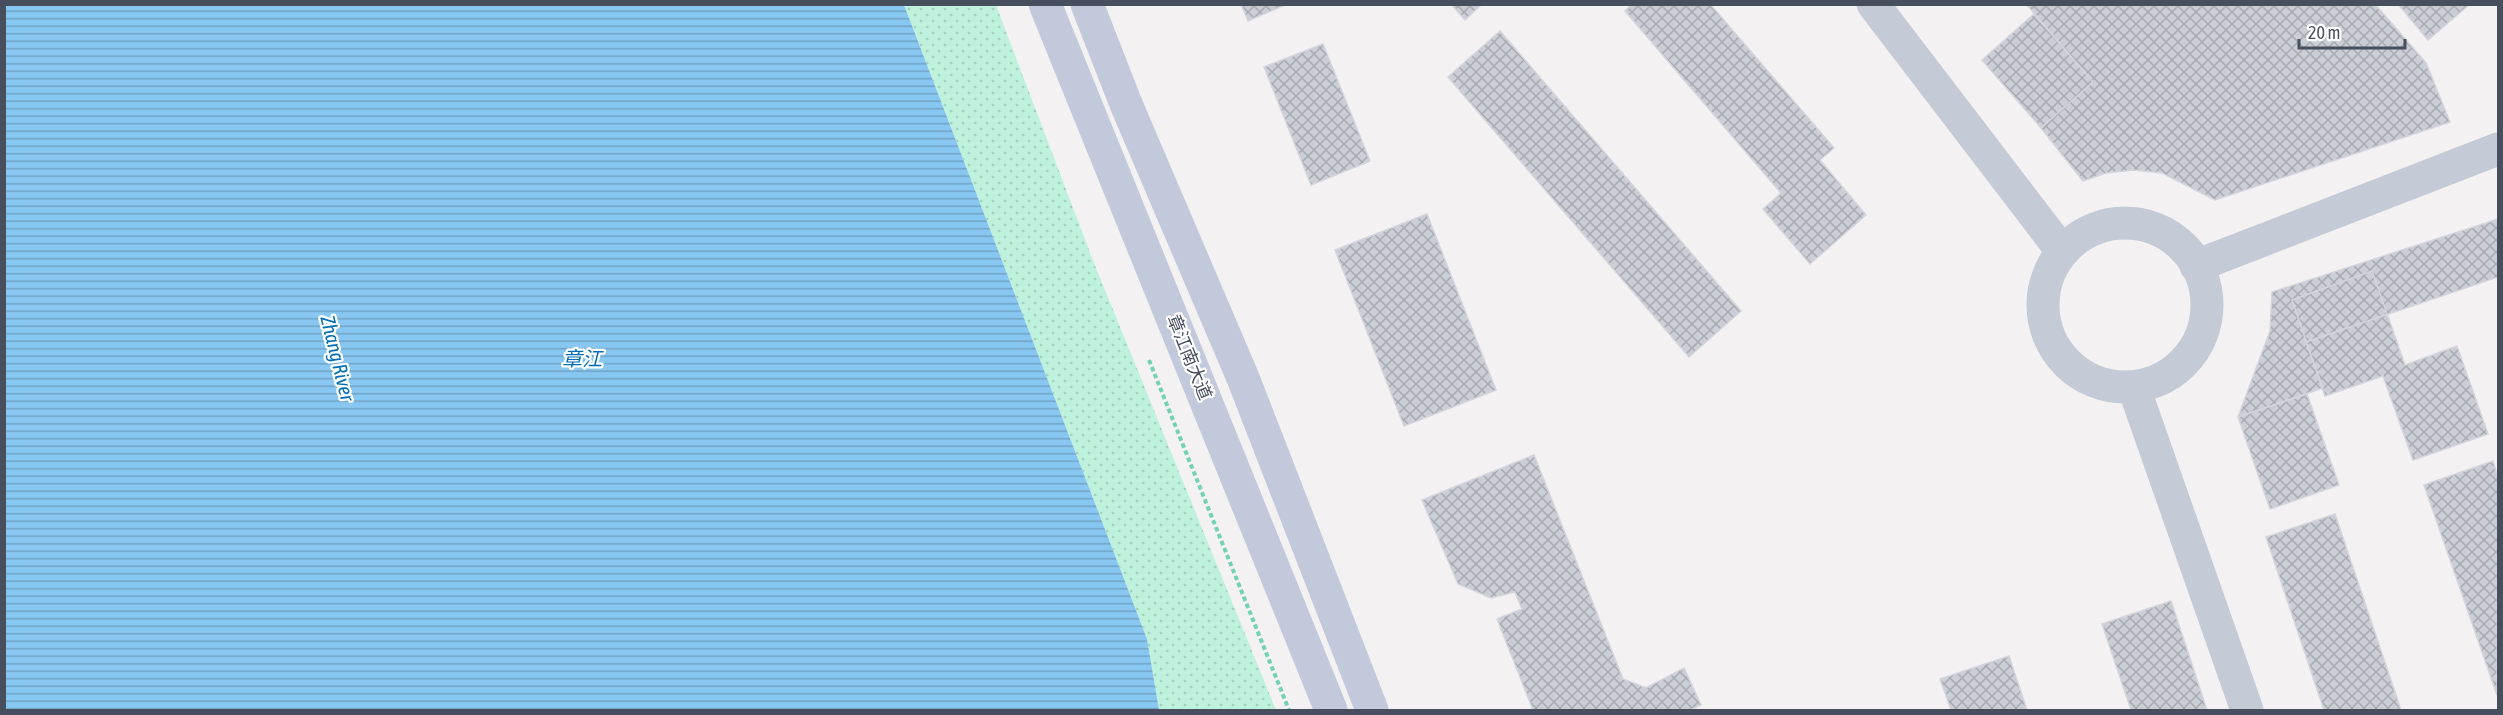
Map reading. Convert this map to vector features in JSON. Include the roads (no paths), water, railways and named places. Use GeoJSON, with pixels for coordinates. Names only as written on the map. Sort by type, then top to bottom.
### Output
{"type":"FeatureCollection","features":[{"type":"Feature","properties":{"kind":"main road","name":"章江南大道"},"geometry":{"type":"LineString","coordinates":[[1045,4],[1331,711]]}},
{"type":"Feature","properties":{"kind":"main road"},"geometry":{"type":"LineString","coordinates":[[1087,4],[1126,104],[1243,378],[1372,711]]}},
{"type":"Feature","properties":{"kind":"street"},"geometry":{"type":"LineString","coordinates":[[1873,4],[2062,251]]}},
{"type":"Feature","properties":{"kind":"street"},"geometry":{"type":"LineString","coordinates":[[2196,266],[2499,149]]}},
{"type":"Feature","properties":{"kind":"street"},"geometry":{"type":"LineString","coordinates":[[2118,223],[2140,224],[2160,230],[2178,242],[2196,266],[2207,297],[2207,318],[2190,357],[2174,372],[2156,382],[2134,388],[2112,387],[2091,381],[2071,369],[2057,352],[2046,333],[2042,311],[2043,289],[2050,269],[2062,251],[2078,236],[2097,227],[2118,223]]}},
{"type":"Feature","properties":{"kind":"street"},"geometry":{"type":"LineString","coordinates":[[2134,388],[2247,711]]}},
{"type":"Feature","properties":{"kind":"water","name":"章江"},"geometry":{"type":"Polygon","coordinates":[[[4,5],[904,5],[1147,639],[1159,710],[5,710],[4,5]]]}},
{"type":"Feature","properties":{"kind":"water label","name":"Zhang River"},"geometry":{"type":"Point","coordinates":[338,358]}}]}
